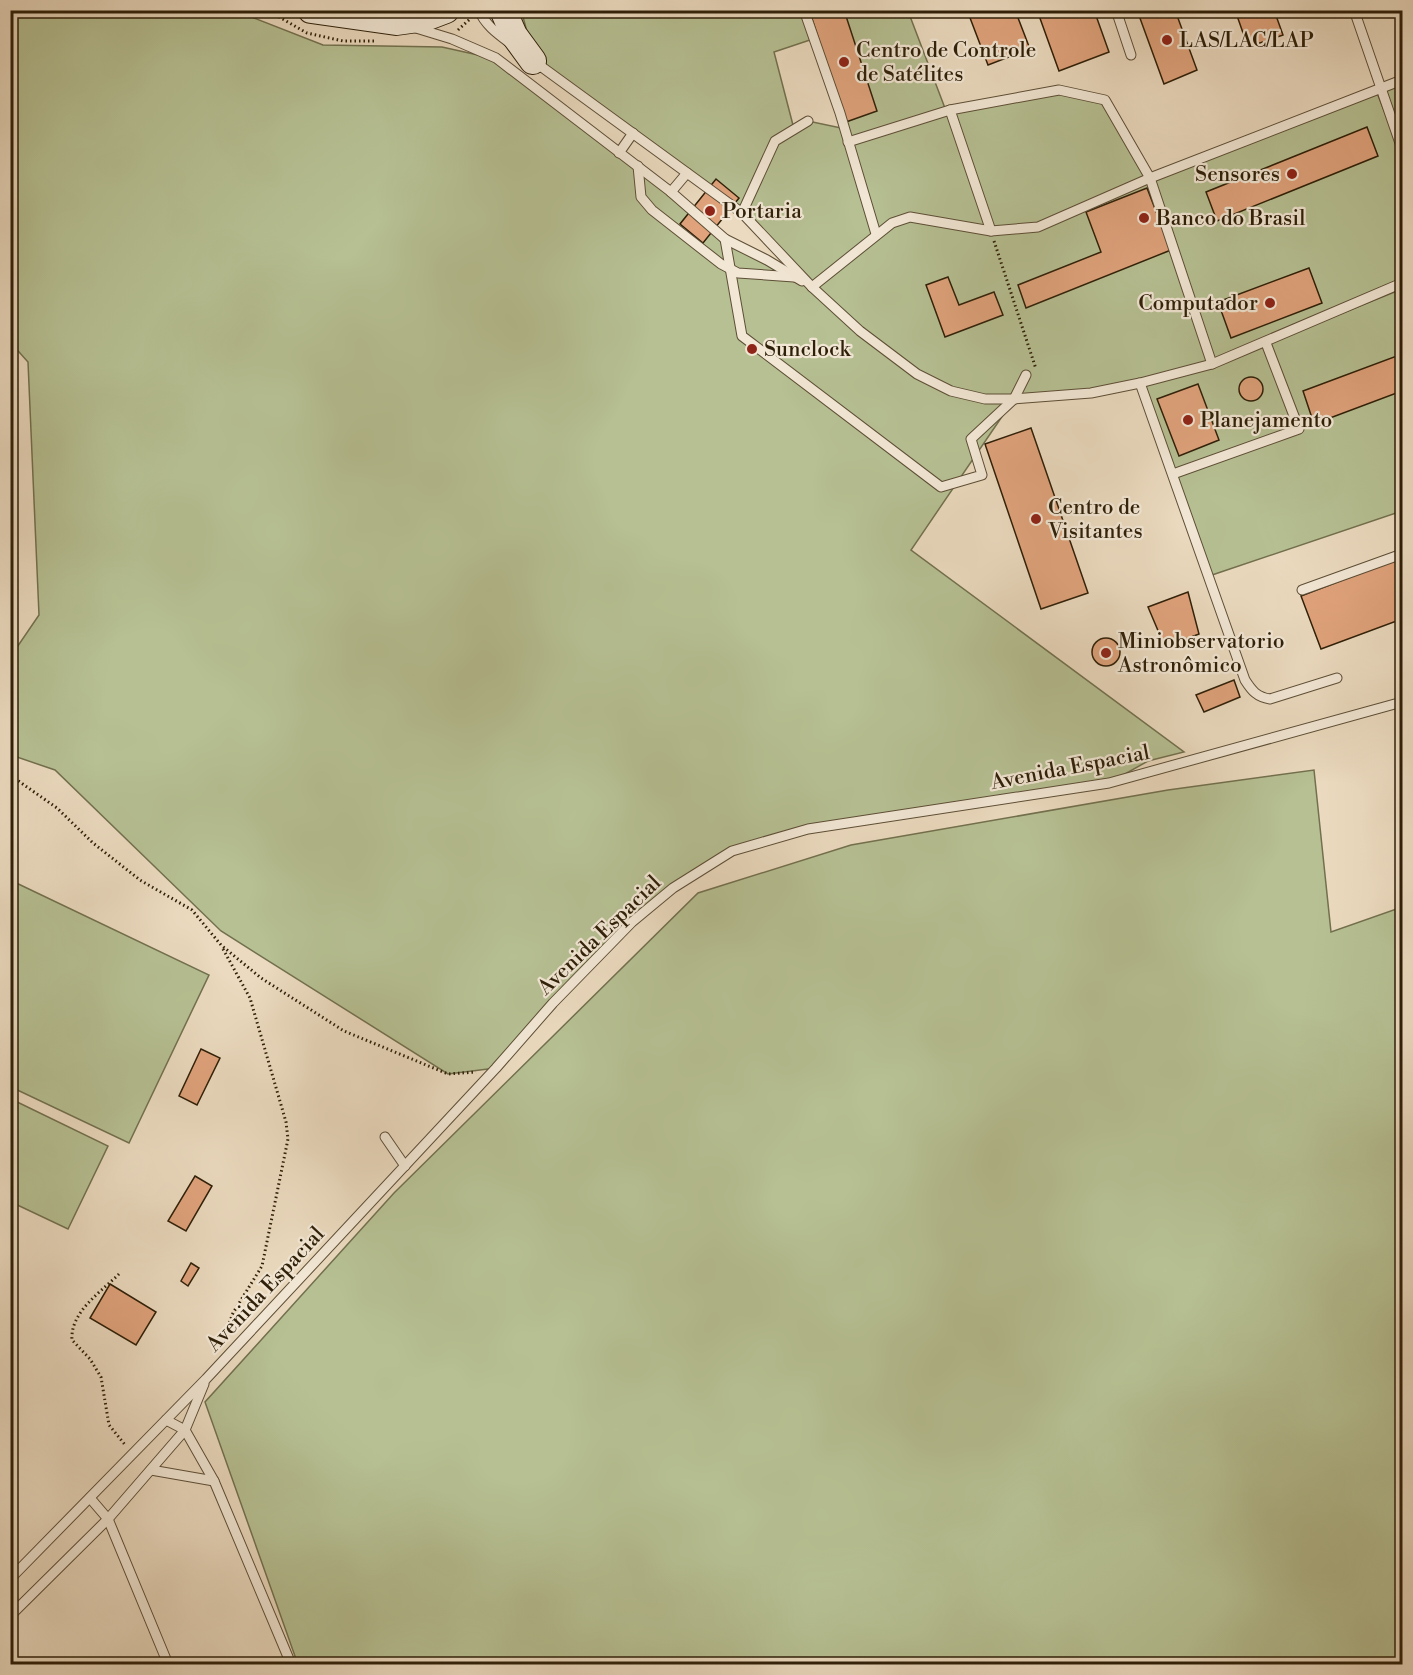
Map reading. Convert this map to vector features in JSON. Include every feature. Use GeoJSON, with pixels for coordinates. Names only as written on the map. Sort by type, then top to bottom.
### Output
{"type":"FeatureCollection","features":[{"type":"Feature","properties":{"kind":"main road"},"geometry":{"type":"LineString","coordinates":[[311,10],[359,14],[396,22],[436,13]]}},
{"type":"Feature","properties":{"kind":"main road"},"geometry":{"type":"LineString","coordinates":[[503,10],[514,35],[533,61]]}},
{"type":"Feature","properties":{"kind":"lane"},"geometry":{"type":"LineString","coordinates":[[479,10],[495,33],[742,213],[812,287],[860,331],[917,374],[951,391],[985,399],[1014,399],[1092,393],[1140,383],[1212,364],[1266,343],[1402,283]]}},
{"type":"Feature","properties":{"kind":"lane"},"geometry":{"type":"LineString","coordinates":[[804,10],[840,113],[876,234]]}},
{"type":"Feature","properties":{"kind":"lane"},"geometry":{"type":"LineString","coordinates":[[1116,10],[1131,55]]}},
{"type":"Feature","properties":{"kind":"lane"},"geometry":{"type":"LineString","coordinates":[[1354,10],[1402,149]]}},
{"type":"Feature","properties":{"kind":"lane"},"geometry":{"type":"LineString","coordinates":[[396,22],[449,38],[496,58],[671,192],[725,239],[767,260],[812,287]]}},
{"type":"Feature","properties":{"kind":"lane"},"geometry":{"type":"LineString","coordinates":[[812,287],[891,223],[910,217],[991,231],[1038,228],[1149,178],[1402,80]]}},
{"type":"Feature","properties":{"kind":"lane"},"geometry":{"type":"LineString","coordinates":[[848,142],[950,110],[1059,90],[1105,100],[1149,178],[1212,364]]}},
{"type":"Feature","properties":{"kind":"lane"},"geometry":{"type":"LineString","coordinates":[[950,110],[991,231]]}},
{"type":"Feature","properties":{"kind":"lane"},"geometry":{"type":"LineString","coordinates":[[742,213],[775,141],[808,121]]}},
{"type":"Feature","properties":{"kind":"lane"},"geometry":{"type":"LineString","coordinates":[[619,153],[633,133]]}},
{"type":"Feature","properties":{"kind":"lane"},"geometry":{"type":"LineString","coordinates":[[638,166],[641,197],[652,210],[688,241],[738,273],[795,277]]}},
{"type":"Feature","properties":{"kind":"lane"},"geometry":{"type":"LineString","coordinates":[[671,192],[687,173]]}},
{"type":"Feature","properties":{"kind":"lane"},"geometry":{"type":"LineString","coordinates":[[725,239],[742,336],[940,487],[982,475],[970,439],[1014,399],[1026,375]]}},
{"type":"Feature","properties":{"kind":"lane"},"geometry":{"type":"LineString","coordinates":[[1173,474],[1299,429],[1266,343]]}},
{"type":"Feature","properties":{"kind":"lane"},"geometry":{"type":"LineString","coordinates":[[1140,383],[1245,681],[1260,697],[1270,699],[1337,678]]}},
{"type":"Feature","properties":{"kind":"lane"},"geometry":{"type":"LineString","coordinates":[[1302,590],[1402,554]]}},
{"type":"Feature","properties":{"kind":"lane","name":"Avenida Espacial"},"geometry":{"type":"LineString","coordinates":[[10,1579],[206,1379],[496,1068],[553,1003],[632,922],[673,888],[732,851],[808,829],[1109,783],[1402,702]]}},
{"type":"Feature","properties":{"kind":"lane"},"geometry":{"type":"LineString","coordinates":[[385,1137],[405,1166]]}},
{"type":"Feature","properties":{"kind":"lane","name":"Avenida Espacial"},"geometry":{"type":"LineString","coordinates":[[10,1616],[108,1519],[185,1430],[206,1379]]}},
{"type":"Feature","properties":{"kind":"lane"},"geometry":{"type":"LineString","coordinates":[[165,1420],[185,1430],[214,1481],[291,1665]]}},
{"type":"Feature","properties":{"kind":"lane"},"geometry":{"type":"LineString","coordinates":[[151,1470],[214,1481]]}},
{"type":"Feature","properties":{"kind":"lane"},"geometry":{"type":"LineString","coordinates":[[90,1498],[108,1519],[168,1665]]}},
{"type":"Feature","properties":{"kind":"path"},"geometry":{"type":"LineString","coordinates":[[991,231],[1046,396]]}},
{"type":"Feature","properties":{"kind":"path"},"geometry":{"type":"LineString","coordinates":[[10,778],[17,780],[57,808],[93,843],[140,880],[192,910],[221,945],[261,978],[344,1031],[448,1074],[467,1074],[496,1068]]}},
{"type":"Feature","properties":{"kind":"path"},"geometry":{"type":"LineString","coordinates":[[221,945],[250,998],[286,1122],[288,1139],[261,1266],[226,1329],[224,1358]]}},
{"type":"Feature","properties":{"kind":"path"},"geometry":{"type":"LineString","coordinates":[[119,1274],[82,1310],[71,1328],[72,1340],[90,1359],[101,1377],[109,1425],[132,1455]]}},
{"type":"Feature","properties":{"kind":"green space"},"geometry":{"type":"Polygon","coordinates":[[[531,10],[803,11],[810,40],[774,52],[794,129],[808,121],[841,128],[804,11],[908,11],[983,208],[950,110],[1059,90],[1105,100],[1153,180],[1377,93],[1402,155],[1402,285],[1212,363],[1140,383],[1014,399],[911,550],[1184,752],[1148,761],[1109,783],[808,829],[732,851],[632,922],[496,1068],[448,1074],[221,931],[55,770],[11,755],[11,656],[39,615],[28,362],[11,343],[11,11],[236,11],[323,45],[442,47],[496,59],[725,239],[810,285],[742,213],[535,61],[523,17],[531,10]]]}},
{"type":"Feature","properties":{"kind":"green space"},"geometry":{"type":"Polygon","coordinates":[[[1402,84],[1402,133],[1384,91],[1402,84]]]}},
{"type":"Feature","properties":{"kind":"green space"},"geometry":{"type":"Polygon","coordinates":[[[1402,289],[1402,511],[1212,575],[1142,384],[1213,365],[1402,289]]]}},
{"type":"Feature","properties":{"kind":"green space"},"geometry":{"type":"Polygon","coordinates":[[[1314,770],[1331,932],[1402,907],[1402,1664],[300,1664],[296,1659],[205,1402],[394,1193],[698,893],[851,845],[1168,790],[1314,770]]]}},
{"type":"Feature","properties":{"kind":"green space"},"geometry":{"type":"Polygon","coordinates":[[[10,880],[209,975],[129,1143],[11,1087],[10,880]]]}},
{"type":"Feature","properties":{"kind":"green space"},"geometry":{"type":"Polygon","coordinates":[[[11,1099],[108,1146],[68,1229],[11,1202],[11,1099]]]}},
{"type":"Feature","properties":{"kind":"building","name":"Centro de Controle de Satélites"},"geometry":{"type":"Polygon","coordinates":[[[817,10],[844,10],[877,111],[846,122],[810,13],[817,10]]]}},
{"type":"Feature","properties":{"kind":"building"},"geometry":{"type":"Polygon","coordinates":[[[967,10],[1015,10],[1030,49],[988,65],[967,10]]]}},
{"type":"Feature","properties":{"kind":"building"},"geometry":{"type":"Polygon","coordinates":[[[1037,10],[1094,10],[1109,52],[1059,71],[1037,10]]]}},
{"type":"Feature","properties":{"kind":"building","name":"LAS/LAC/LAP"},"geometry":{"type":"Polygon","coordinates":[[[1137,10],[1175,10],[1197,70],[1164,84],[1137,10]]]}},
{"type":"Feature","properties":{"kind":"building"},"geometry":{"type":"Polygon","coordinates":[[[1235,10],[1274,10],[1283,35],[1248,47],[1235,10]]]}},
{"type":"Feature","properties":{"kind":"building","name":"Sensores"},"geometry":{"type":"Polygon","coordinates":[[[1367,127],[1378,156],[1217,221],[1206,192],[1367,127]]]}},
{"type":"Feature","properties":{"kind":"building","name":"Portaria"},"geometry":{"type":"Polygon","coordinates":[[[716,179],[739,198],[703,243],[680,224],[716,179]]]}},
{"type":"Feature","properties":{"kind":"building"},"geometry":{"type":"Polygon","coordinates":[[[1147,188],[1171,250],[1026,308],[1018,285],[1101,252],[1086,212],[1147,188]]]}},
{"type":"Feature","properties":{"kind":"building","name":"Computador"},"geometry":{"type":"Polygon","coordinates":[[[1309,268],[1322,303],[1231,338],[1218,302],[1309,268]]]}},
{"type":"Feature","properties":{"kind":"building"},"geometry":{"type":"Polygon","coordinates":[[[948,277],[959,305],[994,292],[1003,315],[945,337],[926,285],[948,277]]]}},
{"type":"Feature","properties":{"kind":"building"},"geometry":{"type":"Polygon","coordinates":[[[1402,354],[1402,391],[1314,424],[1303,391],[1402,354]]]}},
{"type":"Feature","properties":{"kind":"building"},"geometry":{"type":"Polygon","coordinates":[[[1251,377],[1256,378],[1262,384],[1262,394],[1256,400],[1251,401],[1246,400],[1240,394],[1239,389],[1240,384],[1246,378],[1251,377]]]}},
{"type":"Feature","properties":{"kind":"building","name":"Planejamento"},"geometry":{"type":"Polygon","coordinates":[[[1198,384],[1219,440],[1179,456],[1157,399],[1198,384]]]}},
{"type":"Feature","properties":{"kind":"building","name":"Centro de Visitantes"},"geometry":{"type":"Polygon","coordinates":[[[1031,428],[1088,593],[1041,609],[985,444],[1031,428]]]}},
{"type":"Feature","properties":{"kind":"building"},"geometry":{"type":"Polygon","coordinates":[[[1402,557],[1402,619],[1321,649],[1301,596],[1402,557]]]}},
{"type":"Feature","properties":{"kind":"building"},"geometry":{"type":"Polygon","coordinates":[[[1188,592],[1199,634],[1165,647],[1148,607],[1188,592]]]}},
{"type":"Feature","properties":{"kind":"building","name":"Miniobservatorio Astronômico"},"geometry":{"type":"Polygon","coordinates":[[[1106,638],[1116,642],[1120,652],[1116,662],[1106,666],[1096,662],[1092,652],[1096,642],[1106,638]]]}},
{"type":"Feature","properties":{"kind":"building"},"geometry":{"type":"Polygon","coordinates":[[[1234,680],[1240,697],[1204,712],[1196,695],[1234,680]]]}},
{"type":"Feature","properties":{"kind":"building"},"geometry":{"type":"Polygon","coordinates":[[[201,1049],[220,1058],[197,1105],[179,1096],[201,1049]]]}},
{"type":"Feature","properties":{"kind":"building"},"geometry":{"type":"Polygon","coordinates":[[[195,1176],[212,1186],[186,1231],[168,1221],[195,1176]]]}},
{"type":"Feature","properties":{"kind":"building"},"geometry":{"type":"Polygon","coordinates":[[[191,1263],[199,1268],[188,1286],[181,1281],[191,1263]]]}},
{"type":"Feature","properties":{"kind":"building"},"geometry":{"type":"Polygon","coordinates":[[[110,1284],[156,1312],[136,1345],[90,1318],[110,1284]]]}},
{"type":"Feature","properties":{"kind":"place","name":"LAS/LAC/LAP"},"geometry":{"type":"Point","coordinates":[1167,40]}},
{"type":"Feature","properties":{"kind":"place","name":"Centro de Controle de Satélites"},"geometry":{"type":"Point","coordinates":[844,62]}},
{"type":"Feature","properties":{"kind":"place","name":"Sensores"},"geometry":{"type":"Point","coordinates":[1292,174]}},
{"type":"Feature","properties":{"kind":"place","name":"Portaria"},"geometry":{"type":"Point","coordinates":[710,211]}},
{"type":"Feature","properties":{"kind":"place","name":"Banco do Brasil"},"geometry":{"type":"Point","coordinates":[1144,218]}},
{"type":"Feature","properties":{"kind":"place","name":"Computador"},"geometry":{"type":"Point","coordinates":[1270,303]}},
{"type":"Feature","properties":{"kind":"place","name":"Sunclock"},"geometry":{"type":"Point","coordinates":[752,349]}},
{"type":"Feature","properties":{"kind":"place","name":"Planejamento"},"geometry":{"type":"Point","coordinates":[1188,420]}},
{"type":"Feature","properties":{"kind":"place","name":"Centro de Visitantes"},"geometry":{"type":"Point","coordinates":[1036,519]}},
{"type":"Feature","properties":{"kind":"place","name":"Miniobservatorio Astronômico"},"geometry":{"type":"Point","coordinates":[1106,653]}}]}
